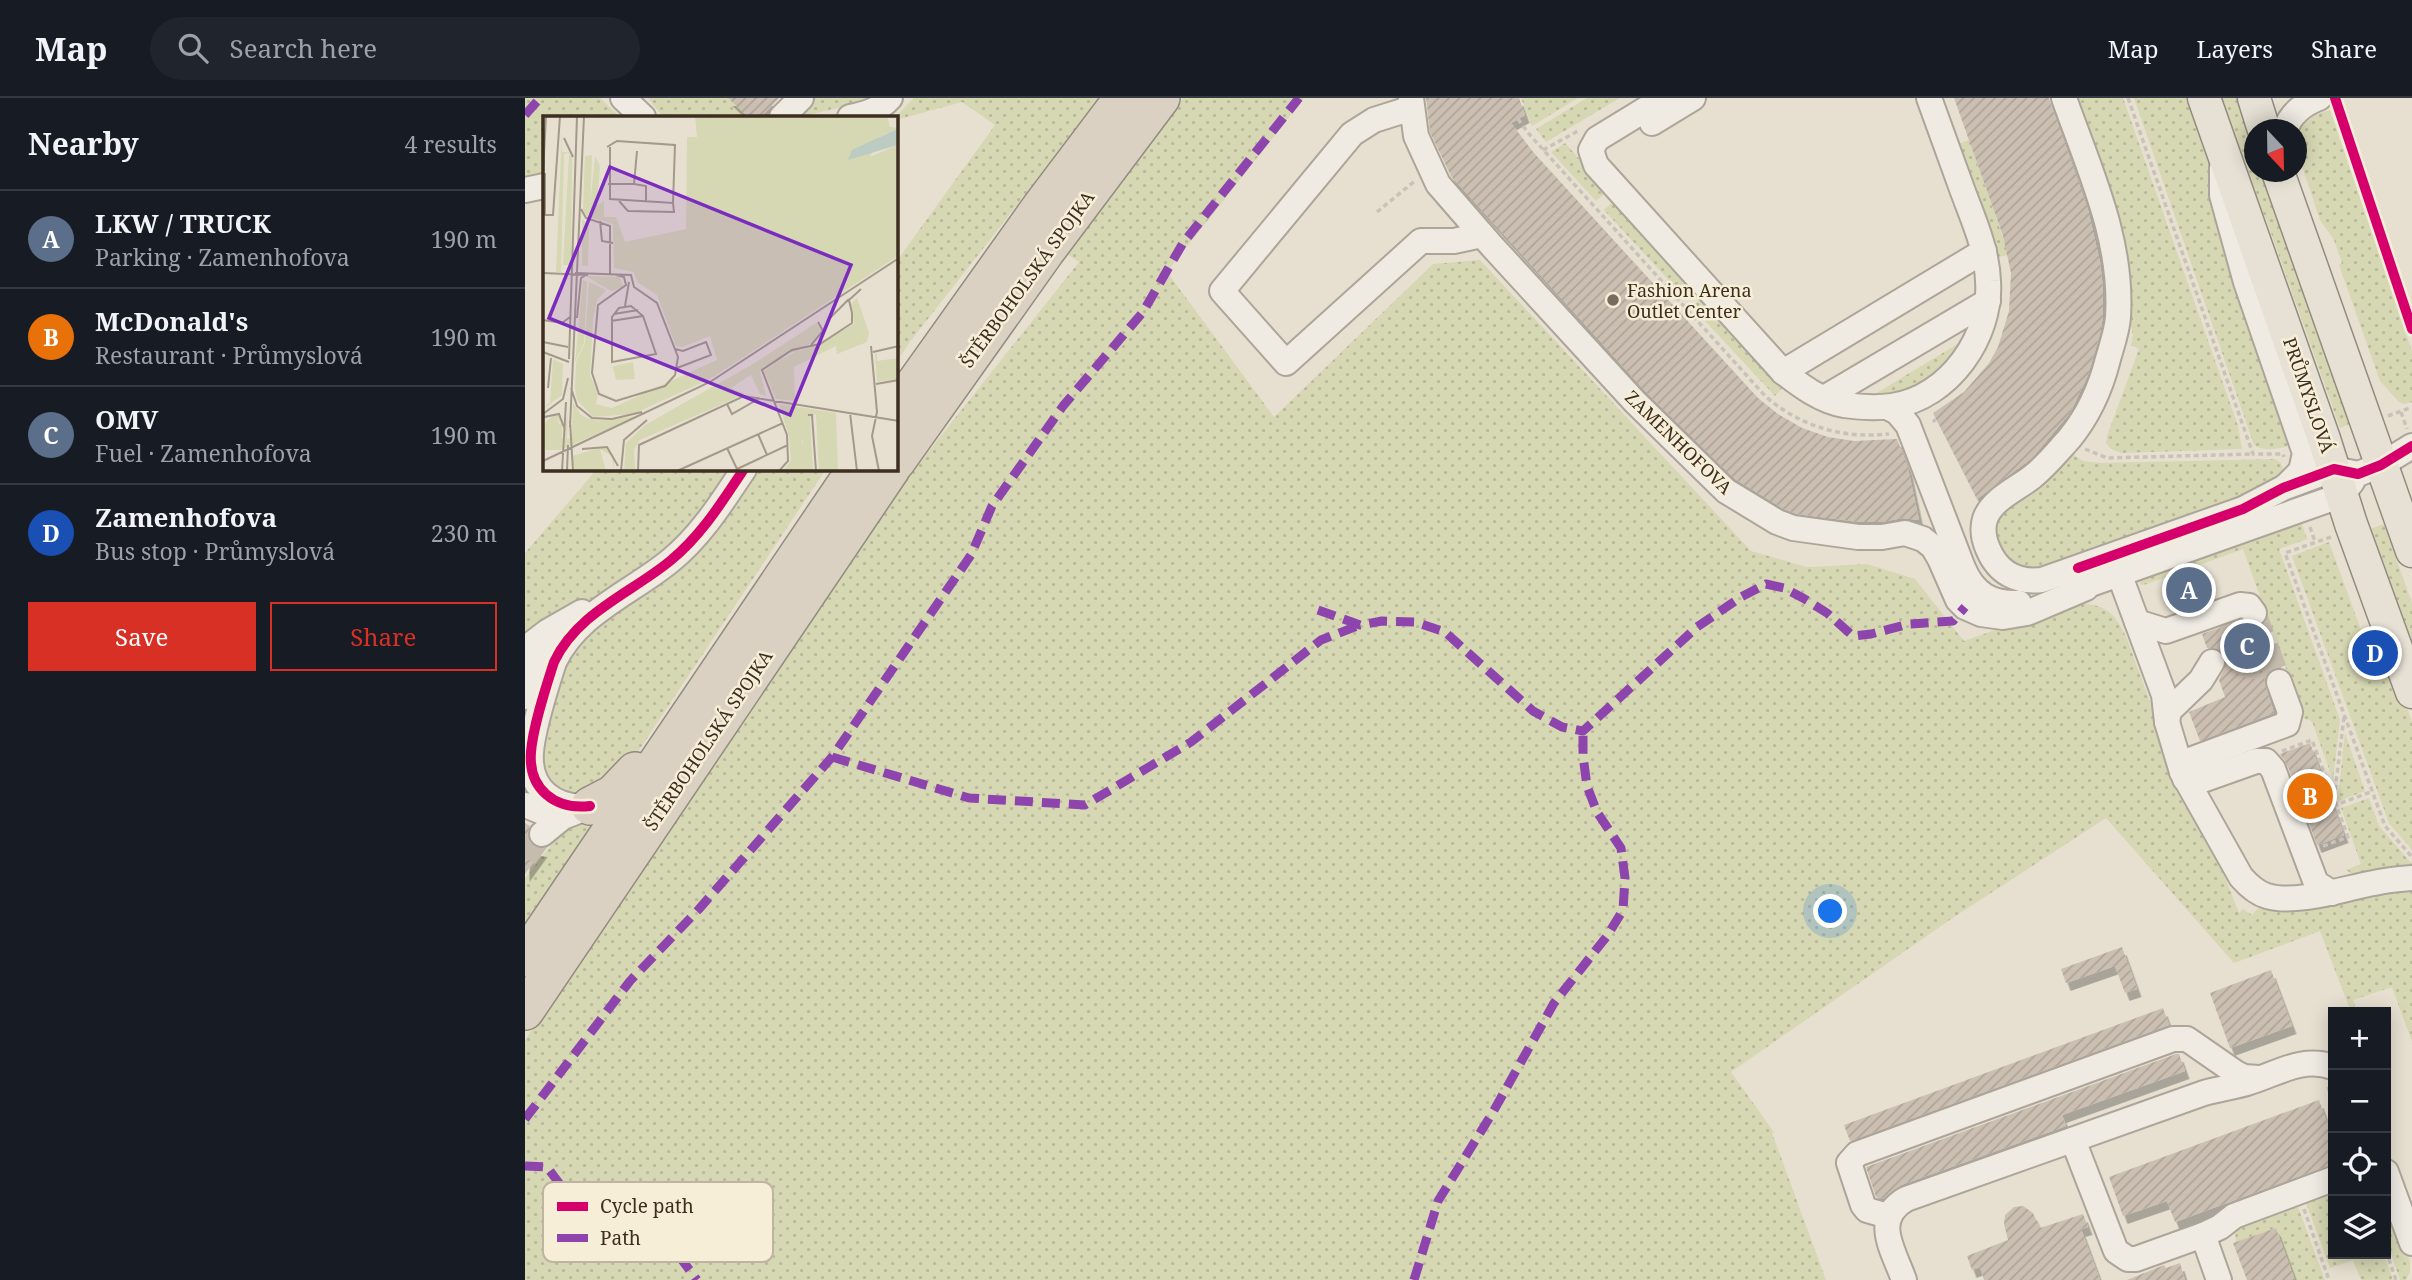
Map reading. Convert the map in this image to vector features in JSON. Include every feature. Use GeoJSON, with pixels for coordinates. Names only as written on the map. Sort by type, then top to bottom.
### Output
{"type":"FeatureCollection","features":[{"type":"Feature","properties":{"kind":"highway","name":"ŠTĚRBOHOLSKÁ SPOJKA"},"geometry":{"type":"LineString","coordinates":[[898,407],[1040,208],[1123,98]]}},
{"type":"Feature","properties":{"kind":"highway","name":"ŠTĚRBOHOLSKÁ SPOJKA"},"geometry":{"type":"LineString","coordinates":[[898,459],[1046,251],[1161,98]]}},
{"type":"Feature","properties":{"kind":"highway","name":"ŠTĚRBOHOLSKÁ SPOJKA"},"geometry":{"type":"LineString","coordinates":[[525,958],[855,471]]}},
{"type":"Feature","properties":{"kind":"highway","name":"ŠTĚRBOHOLSKÁ SPOJKA"},"geometry":{"type":"LineString","coordinates":[[525,1011],[890,471]]}},
{"type":"Feature","properties":{"kind":"highway"},"geometry":{"type":"LineString","coordinates":[[579,810],[603,801],[624,785],[759,612]]}},
{"type":"Feature","properties":{"kind":"main road","name":"PRŮMYSLOVÁ"},"geometry":{"type":"LineString","coordinates":[[2204,98],[2222,150],[2354,476],[2412,551]]}},
{"type":"Feature","properties":{"kind":"main road"},"geometry":{"type":"LineString","coordinates":[[2253,98],[2260,119]]}},
{"type":"Feature","properties":{"kind":"main road","name":"PRŮMYSLOVÁ"},"geometry":{"type":"LineString","coordinates":[[2281,182],[2354,476],[2412,692]]}},
{"type":"Feature","properties":{"kind":"street"},"geometry":{"type":"LineString","coordinates":[[623,98],[642,116]]}},
{"type":"Feature","properties":{"kind":"street"},"geometry":{"type":"LineString","coordinates":[[783,116],[801,98]]}},
{"type":"Feature","properties":{"kind":"street"},"geometry":{"type":"LineString","coordinates":[[855,116],[869,113],[890,98]]}},
{"type":"Feature","properties":{"kind":"street"},"geometry":{"type":"LineString","coordinates":[[1664,98],[1597,139],[1593,144],[1592,156],[1596,165],[1783,372],[1807,390],[1824,398],[1845,405],[1887,407],[1904,403],[1932,389],[1966,358],[1980,332],[1988,301],[1984,251],[1929,98]]}},
{"type":"Feature","properties":{"kind":"street"},"geometry":{"type":"LineString","coordinates":[[1592,156],[1595,146],[1600,142],[1642,129],[1693,98]]}},
{"type":"Feature","properties":{"kind":"street","name":"ZAMENHOFOVA"},"geometry":{"type":"LineString","coordinates":[[2064,98],[2110,227],[2117,267],[2118,319],[2104,374],[2081,424],[2032,477],[1987,514],[1983,533],[1991,557],[1999,568],[2007,575],[2029,582],[2120,576],[2354,476]]}},
{"type":"Feature","properties":{"kind":"street"},"geometry":{"type":"LineString","coordinates":[[2291,119],[2301,107],[2319,98]]}},
{"type":"Feature","properties":{"kind":"street"},"geometry":{"type":"LineString","coordinates":[[1412,103],[1374,120],[1352,134],[1222,291],[1286,363],[1421,241],[1454,241],[1482,235]]}},
{"type":"Feature","properties":{"kind":"street","name":"ZAMENHOFOVA"},"geometry":{"type":"LineString","coordinates":[[1412,103],[1416,136],[1438,184],[1644,411],[1726,491],[1777,522],[1793,528],[1842,536],[1882,537],[1905,533],[1915,535],[1933,547],[1958,600],[1965,607],[1981,614],[2015,617],[2040,610],[2082,578]]}},
{"type":"Feature","properties":{"kind":"street"},"geometry":{"type":"LineString","coordinates":[[2222,150],[2222,195],[2246,282],[2305,453],[2301,471],[2283,488]]}},
{"type":"Feature","properties":{"kind":"street"},"geometry":{"type":"LineString","coordinates":[[525,190],[543,186]]}},
{"type":"Feature","properties":{"kind":"street"},"geometry":{"type":"LineString","coordinates":[[1783,372],[1984,251]]}},
{"type":"Feature","properties":{"kind":"street"},"geometry":{"type":"LineString","coordinates":[[1824,398],[1988,301]]}},
{"type":"Feature","properties":{"kind":"street","name":"ZAMENHOFOVA"},"geometry":{"type":"LineString","coordinates":[[1932,389],[1925,405],[1926,424],[1979,573],[1994,585],[2019,590],[2082,578]]}},
{"type":"Feature","properties":{"kind":"street","name":"ZAMENHOFOVA"},"geometry":{"type":"LineString","coordinates":[[1887,407],[1897,412],[1908,425],[1966,575],[1980,594],[1998,602],[2023,603],[2082,578],[2134,548],[2243,509],[2283,488],[2354,476]]}},
{"type":"Feature","properties":{"kind":"street"},"geometry":{"type":"LineString","coordinates":[[2354,476],[2409,438]]}},
{"type":"Feature","properties":{"kind":"street"},"geometry":{"type":"LineString","coordinates":[[579,810],[551,799],[535,779],[531,761],[531,751],[550,675],[559,651],[574,631],[609,602],[649,577],[688,545],[722,503],[743,471]]}},
{"type":"Feature","properties":{"kind":"street"},"geometry":{"type":"LineString","coordinates":[[2134,548],[2121,561],[2120,576],[2164,695],[2167,722],[2184,776],[2241,877],[2261,894],[2276,898],[2332,893],[2412,878]]}},
{"type":"Feature","properties":{"kind":"street"},"geometry":{"type":"LineString","coordinates":[[525,649],[580,612],[609,602]]}},
{"type":"Feature","properties":{"kind":"street"},"geometry":{"type":"LineString","coordinates":[[2137,622],[2166,631],[2222,617],[2240,605],[2249,606],[2254,613]]}},
{"type":"Feature","properties":{"kind":"street"},"geometry":{"type":"LineString","coordinates":[[525,697],[544,640],[562,623]]}},
{"type":"Feature","properties":{"kind":"street"},"geometry":{"type":"LineString","coordinates":[[2167,722],[2169,711],[2201,680],[2212,662]]}},
{"type":"Feature","properties":{"kind":"street"},"geometry":{"type":"LineString","coordinates":[[2184,776],[2184,765],[2190,760],[2287,724],[2290,712],[2279,682]]}},
{"type":"Feature","properties":{"kind":"street"},"geometry":{"type":"LineString","coordinates":[[2184,776],[2194,783],[2256,761],[2266,761],[2273,769],[2316,883],[2332,893]]}},
{"type":"Feature","properties":{"kind":"street"},"geometry":{"type":"LineString","coordinates":[[525,805],[545,813],[579,810]]}},
{"type":"Feature","properties":{"kind":"street"},"geometry":{"type":"LineString","coordinates":[[542,834],[550,825],[579,810]]}},
{"type":"Feature","properties":{"kind":"street"},"geometry":{"type":"LineString","coordinates":[[1888,1216],[1867,1210],[1863,1205],[1849,1163],[1857,1154],[2173,1039],[2187,1039],[2236,1073],[2244,1077],[2260,1078]]}},
{"type":"Feature","properties":{"kind":"street"},"geometry":{"type":"LineString","coordinates":[[1904,1280],[1887,1233],[1891,1209],[1906,1199],[2204,1093],[2304,1063],[2325,1064],[2328,1070]]}},
{"type":"Feature","properties":{"kind":"street"},"geometry":{"type":"LineString","coordinates":[[2073,1140],[2112,1245],[2121,1256],[2128,1259],[2145,1256],[2203,1235],[2234,1216],[2328,1181]]}},
{"type":"Feature","properties":{"kind":"street"},"geometry":{"type":"LineString","coordinates":[[2391,1185],[2412,1242]]}},
{"type":"Feature","properties":{"kind":"street"},"geometry":{"type":"LineString","coordinates":[[2203,1235],[2219,1280]]}},
{"type":"Feature","properties":{"kind":"path"},"geometry":{"type":"LineString","coordinates":[[2128,98],[2253,454]]}},
{"type":"Feature","properties":{"kind":"path"},"geometry":{"type":"LineString","coordinates":[[2335,98],[2412,328]]}},
{"type":"Feature","properties":{"kind":"path"},"geometry":{"type":"LineString","coordinates":[[1515,125],[1520,122]]}},
{"type":"Feature","properties":{"kind":"path"},"geometry":{"type":"LineString","coordinates":[[1377,212],[1410,183],[1431,170]]}},
{"type":"Feature","properties":{"kind":"path"},"geometry":{"type":"LineString","coordinates":[[2379,419],[2412,407]]}},
{"type":"Feature","properties":{"kind":"path"},"geometry":{"type":"LineString","coordinates":[[2401,412],[2409,438]]}},
{"type":"Feature","properties":{"kind":"path"},"geometry":{"type":"LineString","coordinates":[[2067,440],[2107,458],[2283,454],[2287,464]]}},
{"type":"Feature","properties":{"kind":"path"},"geometry":{"type":"LineString","coordinates":[[2307,519],[2315,542],[2285,553],[2385,826],[2412,857]]}},
{"type":"Feature","properties":{"kind":"path"},"geometry":{"type":"LineString","coordinates":[[2334,799],[2344,715]]}},
{"type":"Feature","properties":{"kind":"path"},"geometry":{"type":"LineString","coordinates":[[2275,754],[2312,740],[2348,837],[2322,846]]}},
{"type":"Feature","properties":{"kind":"path"},"geometry":{"type":"LineString","coordinates":[[2335,806],[2373,791]]}},
{"type":"Feature","properties":{"kind":"path"},"geometry":{"type":"LineString","coordinates":[[2297,1192],[2329,1280]]}},
{"type":"Feature","properties":{"kind":"path"},"geometry":{"type":"LineString","coordinates":[[2389,1259],[2396,1280]]}},
{"type":"Feature","properties":{"kind":"green space"},"geometry":{"type":"Polygon","coordinates":[[[525,98],[600,98],[619,116],[543,116],[543,176],[525,180],[525,98]]]}},
{"type":"Feature","properties":{"kind":"green space"},"geometry":{"type":"Polygon","coordinates":[[[648,98],[728,98],[747,116],[662,116],[648,98]]]}},
{"type":"Feature","properties":{"kind":"green space"},"geometry":{"type":"Polygon","coordinates":[[[813,98],[874,98],[803,116],[797,115],[813,98]]]}},
{"type":"Feature","properties":{"kind":"green space"},"geometry":{"type":"Polygon","coordinates":[[[914,98],[1101,98],[898,360],[898,259],[995,125],[962,102],[898,119],[896,116],[914,98]]]}},
{"type":"Feature","properties":{"kind":"green space"},"geometry":{"type":"Polygon","coordinates":[[[1183,98],[1304,98],[1167,272],[1274,417],[1433,264],[1480,260],[1751,551],[1807,567],[1867,564],[1915,579],[1964,641],[2069,604],[2090,604],[2112,614],[2127,639],[2169,754],[2175,780],[2224,875],[2239,913],[2243,909],[2252,915],[2261,905],[2412,889],[2412,1042],[2392,987],[2353,1000],[2355,1007],[2349,1007],[2320,931],[2234,963],[2106,818],[1954,917],[1731,1072],[1774,1132],[1772,1133],[1826,1280],[525,1280],[525,1040],[909,476],[1079,262],[1064,252],[1183,98]]]}},
{"type":"Feature","properties":{"kind":"green space"},"geometry":{"type":"Polygon","coordinates":[[[1521,98],[1578,98],[1532,126],[1521,98]]]}},
{"type":"Feature","properties":{"kind":"green space"},"geometry":{"type":"Polygon","coordinates":[[[1587,98],[1620,98],[1546,142],[1536,129],[1587,98]]]}},
{"type":"Feature","properties":{"kind":"green space"},"geometry":{"type":"Polygon","coordinates":[[[2075,98],[2123,98],[2238,426],[2242,449],[2121,453],[2111,449],[2106,443],[2139,349],[2131,345],[2133,335],[2075,98]]]}},
{"type":"Feature","properties":{"kind":"green space"},"geometry":{"type":"Polygon","coordinates":[[[2134,98],[2191,98],[2237,272],[2297,443],[2269,449],[2254,445],[2134,98]]]}},
{"type":"Feature","properties":{"kind":"green space"},"geometry":{"type":"Polygon","coordinates":[[[2215,98],[2243,98],[2250,119],[2244,119],[2244,176],[2235,158],[2215,98]]]}},
{"type":"Feature","properties":{"kind":"green space"},"geometry":{"type":"Polygon","coordinates":[[[2330,110],[2412,351],[2412,402],[2399,402],[2380,381],[2339,265],[2342,263],[2334,240],[2320,220],[2307,181],[2308,117],[2330,110]]]}},
{"type":"Feature","properties":{"kind":"green space"},"geometry":{"type":"Polygon","coordinates":[[[1969,140],[2009,255],[1993,258],[1955,145],[1969,140]]]}},
{"type":"Feature","properties":{"kind":"green space"},"geometry":{"type":"Polygon","coordinates":[[[1565,143],[1608,191],[1596,201],[1551,152],[1565,143]]]}},
{"type":"Feature","properties":{"kind":"green space"},"geometry":{"type":"Polygon","coordinates":[[[2247,182],[2271,182],[2355,422],[2340,428],[2266,219],[2247,182]]]}},
{"type":"Feature","properties":{"kind":"green space"},"geometry":{"type":"Polygon","coordinates":[[[1616,199],[1697,288],[1685,298],[1604,210],[1616,199]]]}},
{"type":"Feature","properties":{"kind":"green space"},"geometry":{"type":"Polygon","coordinates":[[[1704,296],[1785,385],[1775,396],[1692,307],[1704,296]]]}},
{"type":"Feature","properties":{"kind":"green space"},"geometry":{"type":"Polygon","coordinates":[[[1969,337],[1953,361],[1915,391],[1874,399],[1875,394],[1969,337]]]}},
{"type":"Feature","properties":{"kind":"green space"},"geometry":{"type":"Polygon","coordinates":[[[2066,450],[2083,461],[2100,463],[2275,459],[2281,463],[2286,478],[2045,571],[2016,568],[1996,544],[1996,521],[2000,513],[2066,450]]]}},
{"type":"Feature","properties":{"kind":"green space"},"geometry":{"type":"Polygon","coordinates":[[[595,471],[732,471],[665,552],[622,583],[525,640],[525,553],[595,471]]]}},
{"type":"Feature","properties":{"kind":"green space"},"geometry":{"type":"Polygon","coordinates":[[[755,471],[825,471],[621,777],[574,797],[554,787],[541,769],[545,723],[558,674],[579,638],[717,528],[755,471]]]}},
{"type":"Feature","properties":{"kind":"green space"},"geometry":{"type":"Polygon","coordinates":[[[2301,521],[2307,539],[2279,549],[2340,720],[2333,780],[2313,724],[2304,719],[2243,549],[2147,584],[2141,585],[2139,581],[2301,521]]]}},
{"type":"Feature","properties":{"kind":"green space"},"geometry":{"type":"Polygon","coordinates":[[[2384,524],[2412,603],[2412,661],[2364,531],[2384,524]]]}},
{"type":"Feature","properties":{"kind":"green space"},"geometry":{"type":"Polygon","coordinates":[[[2329,542],[2365,641],[2360,643],[2368,665],[2380,661],[2402,694],[2412,722],[2412,850],[2389,823],[2292,556],[2329,542]]]}},
{"type":"Feature","properties":{"kind":"green space"},"geometry":{"type":"Polygon","coordinates":[[[2345,733],[2365,791],[2339,801],[2338,798],[2345,733]]]}},
{"type":"Feature","properties":{"kind":"green space"},"geometry":{"type":"Polygon","coordinates":[[[2369,798],[2379,826],[2412,867],[2357,877],[2346,870],[2361,864],[2341,808],[2369,798]]]}},
{"type":"Feature","properties":{"kind":"green space"},"geometry":{"type":"Polygon","coordinates":[[[590,819],[597,822],[525,929],[525,878],[560,834],[590,819]]]}},
{"type":"Feature","properties":{"kind":"green space"},"geometry":{"type":"Polygon","coordinates":[[[2328,1187],[2328,1259],[2386,1259],[2393,1280],[2361,1280],[2353,1260],[2330,1268],[2306,1203],[2309,1194],[2328,1187]]]}},
{"type":"Feature","properties":{"kind":"green space"},"geometry":{"type":"Polygon","coordinates":[[[2287,1202],[2298,1207],[2325,1280],[2295,1280],[2276,1228],[2236,1242],[2238,1225],[2287,1202]]]}},
{"type":"Feature","properties":{"kind":"green space"},"geometry":{"type":"Polygon","coordinates":[[[2391,1210],[2410,1261],[2410,1272],[2406,1280],[2400,1280],[2391,1254],[2391,1210]]]}},
{"type":"Feature","properties":{"kind":"building"},"geometry":{"type":"Polygon","coordinates":[[[728,98],[779,98],[762,116],[747,116],[728,98]]]}},
{"type":"Feature","properties":{"kind":"building","name":"Fashion Arena Outlet Center"},"geometry":{"type":"Polygon","coordinates":[[[1426,98],[1519,98],[1525,115],[1511,123],[1534,153],[1758,398],[1802,428],[1828,437],[1854,441],[1897,439],[1908,468],[1919,520],[1903,518],[1859,522],[1797,514],[1735,479],[1646,392],[1451,176],[1430,132],[1426,98]]]}},
{"type":"Feature","properties":{"kind":"building"},"geometry":{"type":"Polygon","coordinates":[[[1954,98],[2049,98],[2088,210],[2103,289],[2100,334],[2088,375],[2070,413],[2032,458],[1977,499],[1933,413],[1964,392],[1989,363],[1998,347],[2009,311],[2011,273],[2003,236],[1954,98]]]}},
{"type":"Feature","properties":{"kind":"building"},"geometry":{"type":"Polygon","coordinates":[[[2241,620],[2247,626],[2255,628],[2264,624],[2279,667],[2268,672],[2264,680],[2274,713],[2200,741],[2189,712],[2225,697],[2219,680],[2227,662],[2220,650],[2207,648],[2202,634],[2241,620]]]}},
{"type":"Feature","properties":{"kind":"building"},"geometry":{"type":"Polygon","coordinates":[[[2310,743],[2344,835],[2317,845],[2287,764],[2280,754],[2310,743]]]}},
{"type":"Feature","properties":{"kind":"building"},"geometry":{"type":"Polygon","coordinates":[[[525,823],[530,826],[527,836],[530,843],[543,849],[525,874],[525,823]]]}},
{"type":"Feature","properties":{"kind":"building"},"geometry":{"type":"Polygon","coordinates":[[[2122,947],[2137,989],[2125,993],[2115,966],[2066,983],[2061,969],[2122,947]]]}},
{"type":"Feature","properties":{"kind":"building"},"geometry":{"type":"Polygon","coordinates":[[[2271,970],[2292,1026],[2230,1048],[2210,993],[2271,970]]]}},
{"type":"Feature","properties":{"kind":"building"},"geometry":{"type":"Polygon","coordinates":[[[2163,1008],[2169,1025],[1850,1141],[1844,1125],[2163,1008]]]}},
{"type":"Feature","properties":{"kind":"building"},"geometry":{"type":"Polygon","coordinates":[[[2179,1054],[2185,1071],[2062,1115],[2066,1126],[1901,1185],[1883,1199],[1876,1197],[1866,1167],[2179,1054]]]}},
{"type":"Feature","properties":{"kind":"building"},"geometry":{"type":"Polygon","coordinates":[[[2319,1100],[2328,1125],[2328,1166],[2175,1222],[2167,1201],[2123,1216],[2109,1177],[2319,1100]]]}},
{"type":"Feature","properties":{"kind":"building"},"geometry":{"type":"Polygon","coordinates":[[[2023,1206],[2033,1213],[2040,1228],[2083,1214],[2088,1227],[2081,1229],[2100,1280],[1984,1280],[1980,1267],[1972,1270],[1967,1256],[2008,1240],[2005,1215],[2014,1207],[2023,1206]]]}},
{"type":"Feature","properties":{"kind":"building"},"geometry":{"type":"Polygon","coordinates":[[[2276,1228],[2295,1280],[2247,1280],[2233,1243],[2276,1228]]]}},
{"type":"Feature","properties":{"kind":"building"},"geometry":{"type":"Polygon","coordinates":[[[2180,1263],[2185,1280],[2127,1280],[2164,1265],[2166,1268],[2180,1263]]]}},
{"type":"Feature","properties":{"kind":"tunnel"},"geometry":{"type":"LineString","coordinates":[[2254,613],[2278,678]]}},
{"type":"Feature","properties":{"kind":"tunnel"},"geometry":{"type":"LineString","coordinates":[[2230,621],[2246,665],[2253,667],[2266,664],[2275,671]]}},
{"type":"Feature","properties":{"kind":"tunnel"},"geometry":{"type":"LineString","coordinates":[[525,857],[542,834]]}},
{"type":"Feature","properties":{"kind":"marked path"},"geometry":{"type":"LineString","coordinates":[[525,115],[540,98]]}},
{"type":"Feature","properties":{"kind":"marked path"},"geometry":{"type":"LineString","coordinates":[[525,1119],[630,981],[699,909],[832,757],[971,555],[992,506],[1063,406],[1143,312],[1183,243],[1299,98]]}},
{"type":"Feature","properties":{"kind":"marked path"},"geometry":{"type":"LineString","coordinates":[[1318,610],[1360,625],[1382,621],[1415,622],[1445,632],[1533,711],[1562,727],[1583,731],[1697,627],[1741,597],[1766,584],[1784,588],[1803,598],[1827,613],[1853,636],[1909,624],[1953,621],[1965,607]]}},
{"type":"Feature","properties":{"kind":"marked path"},"geometry":{"type":"LineString","coordinates":[[832,757],[969,798],[1085,805],[1191,742],[1321,640],[1360,625]]}},
{"type":"Feature","properties":{"kind":"marked path"},"geometry":{"type":"LineString","coordinates":[[1414,1280],[1438,1201],[1493,1112],[1554,1003],[1607,936],[1623,910],[1625,878],[1621,848],[1597,812],[1587,786],[1583,731]]}},
{"type":"Feature","properties":{"kind":"marked path"},"geometry":{"type":"LineString","coordinates":[[525,1166],[547,1167],[558,1182]]}},
{"type":"Feature","properties":{"kind":"marked path"},"geometry":{"type":"LineString","coordinates":[[684,1262],[697,1280]]}},
{"type":"Feature","properties":{"kind":"cycle path"},"geometry":{"type":"LineString","coordinates":[[2335,98],[2412,329]]}},
{"type":"Feature","properties":{"kind":"cycle path"},"geometry":{"type":"LineString","coordinates":[[2078,568],[2243,509],[2283,488],[2334,469],[2358,474],[2381,465],[2412,446]]}},
{"type":"Feature","properties":{"kind":"cycle path"},"geometry":{"type":"LineString","coordinates":[[590,806],[566,805],[556,801],[539,787],[534,777],[531,765],[532,742],[554,662],[576,630],[606,605],[655,573],[692,541],[743,471]]}},
{"type":"Feature","properties":{"kind":"place","name":"Fashion Arena Outlet Center"},"geometry":{"type":"Point","coordinates":[1613,300]}},
{"type":"Feature","properties":{"kind":"place","name":"LKW / TRUCK"},"geometry":{"type":"Point","coordinates":[2189,590]}},
{"type":"Feature","properties":{"kind":"place","name":"OMV"},"geometry":{"type":"Point","coordinates":[2247,646]}},
{"type":"Feature","properties":{"kind":"place","name":"Zamenhofova"},"geometry":{"type":"Point","coordinates":[2375,653]}},
{"type":"Feature","properties":{"kind":"place","name":"McDonald's"},"geometry":{"type":"Point","coordinates":[2310,796]}}]}
